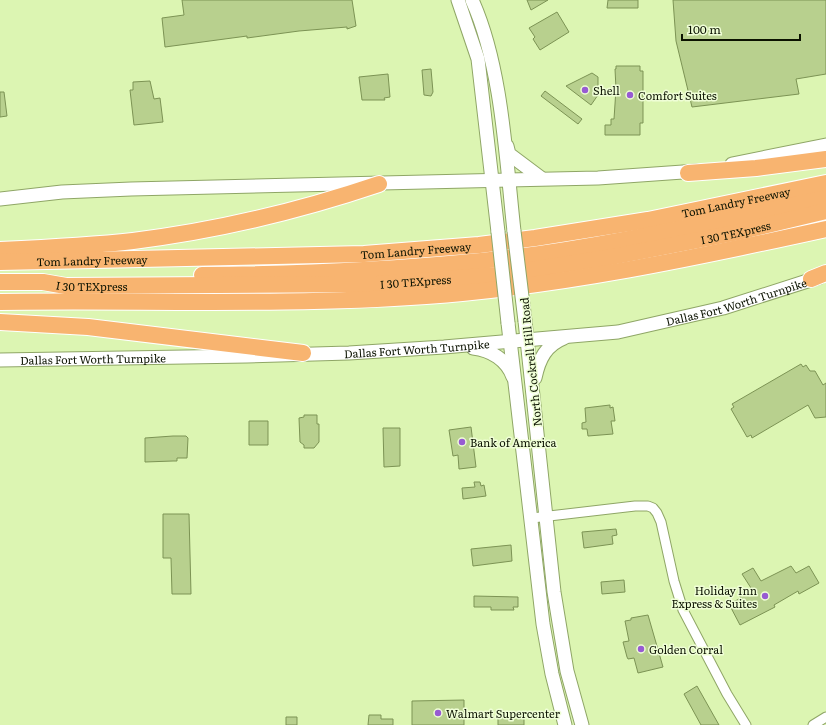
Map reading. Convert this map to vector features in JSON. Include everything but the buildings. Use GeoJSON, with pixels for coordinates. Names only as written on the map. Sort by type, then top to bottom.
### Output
{"type":"FeatureCollection","features":[{"type":"Feature","properties":{"kind":"highway"},"geometry":{"type":"LineString","coordinates":[[688,173],[756,168],[826,159]]}},
{"type":"Feature","properties":{"kind":"highway","name":"Tom Landry Freeway"},"geometry":{"type":"LineString","coordinates":[[0,262],[364,254],[479,245],[535,238],[648,220],[826,183]]}},
{"type":"Feature","properties":{"kind":"highway"},"geometry":{"type":"LineString","coordinates":[[0,250],[99,244],[218,227],[339,197],[379,184]]}},
{"type":"Feature","properties":{"kind":"highway"},"geometry":{"type":"LineString","coordinates":[[43,282],[65,276],[332,272],[424,267],[540,254],[599,244],[826,198]]}},
{"type":"Feature","properties":{"kind":"highway","name":"I 30 TEXpress"},"geometry":{"type":"LineString","coordinates":[[0,282],[43,282],[66,286],[377,284],[497,275],[606,258],[734,233],[826,211]]}},
{"type":"Feature","properties":{"kind":"highway"},"geometry":{"type":"LineString","coordinates":[[0,302],[326,300],[391,298],[484,291],[598,276],[654,266],[826,229]]}},
{"type":"Feature","properties":{"kind":"highway"},"geometry":{"type":"LineString","coordinates":[[0,322],[88,327],[303,354]]}},
{"type":"Feature","properties":{"kind":"main road","name":"North Cockrell Hill Road"},"geometry":{"type":"LineString","coordinates":[[458,0],[478,59],[543,624],[552,674],[565,725]]}},
{"type":"Feature","properties":{"kind":"main road","name":"North Cockrell Hill Road"},"geometry":{"type":"LineString","coordinates":[[474,3],[491,57],[503,136],[528,339],[554,592],[567,671],[582,725]]}},
{"type":"Feature","properties":{"kind":"main road"},"geometry":{"type":"LineString","coordinates":[[463,13],[474,3]]}},
{"type":"Feature","properties":{"kind":"main road"},"geometry":{"type":"LineString","coordinates":[[503,136],[509,154],[541,178]]}},
{"type":"Feature","properties":{"kind":"main road"},"geometry":{"type":"LineString","coordinates":[[0,199],[62,192],[131,189],[379,184],[541,178],[598,178],[688,173],[826,144]]}},
{"type":"Feature","properties":{"kind":"main road","name":"Dallas Fort Worth Turnpike"},"geometry":{"type":"LineString","coordinates":[[0,360],[303,354],[451,346],[618,332],[678,320],[723,308],[821,276]]}},
{"type":"Feature","properties":{"kind":"main road"},"geometry":{"type":"LineString","coordinates":[[533,385],[538,365],[548,347],[569,336]]}},
{"type":"Feature","properties":{"kind":"main road"},"geometry":{"type":"LineString","coordinates":[[451,346],[482,349],[494,354],[503,362],[511,373],[516,388]]}},
{"type":"Feature","properties":{"kind":"main road"},"geometry":{"type":"LineString","coordinates":[[552,674],[567,671]]}},
{"type":"Feature","properties":{"kind":"street"},"geometry":{"type":"LineString","coordinates":[[532,518],[635,506],[648,506],[653,508],[661,522],[674,581],[683,610],[726,694],[746,725]]}},
{"type":"Feature","properties":{"kind":"street"},"geometry":{"type":"LineString","coordinates":[[813,725],[826,717]]}},
{"type":"Feature","properties":{"kind":"place","name":"Shell"},"geometry":{"type":"Point","coordinates":[585,90]}},
{"type":"Feature","properties":{"kind":"place","name":"Comfort Suites"},"geometry":{"type":"Point","coordinates":[630,95]}},
{"type":"Feature","properties":{"kind":"place","name":"Bank of America"},"geometry":{"type":"Point","coordinates":[462,442]}},
{"type":"Feature","properties":{"kind":"place","name":"Holiday Inn Express & Suites"},"geometry":{"type":"Point","coordinates":[765,596]}},
{"type":"Feature","properties":{"kind":"place","name":"Golden Corral"},"geometry":{"type":"Point","coordinates":[641,649]}},
{"type":"Feature","properties":{"kind":"place","name":"Walmart Supercenter"},"geometry":{"type":"Point","coordinates":[438,713]}}]}
